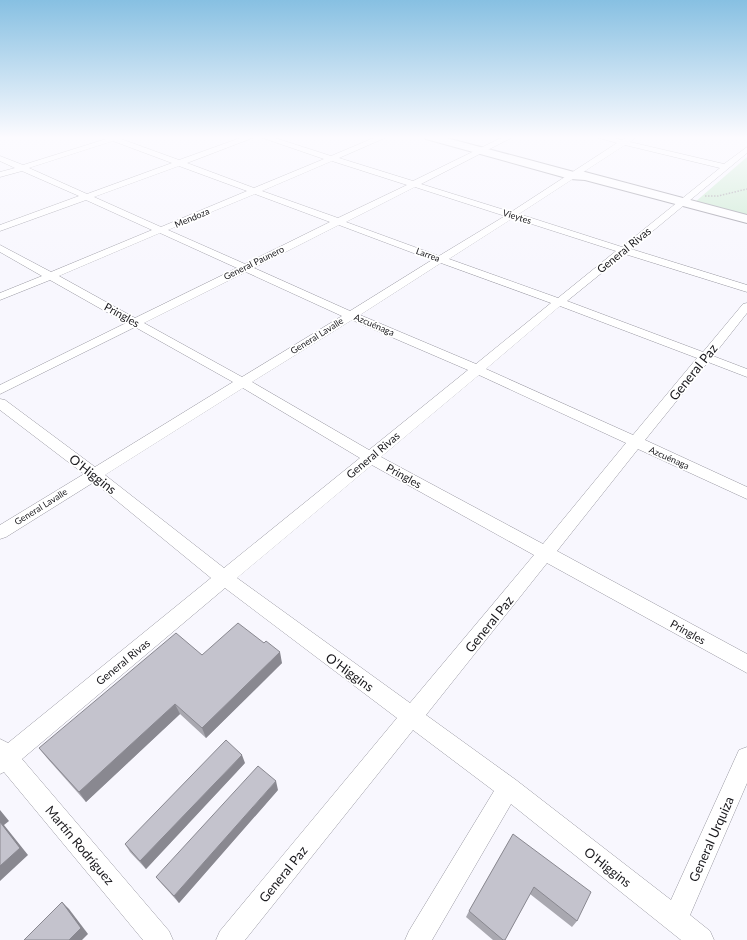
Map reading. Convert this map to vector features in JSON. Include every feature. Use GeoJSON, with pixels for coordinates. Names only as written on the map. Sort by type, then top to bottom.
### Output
{"type":"FeatureCollection","features":[{"type":"Feature","properties":{"kind":"main road"},"geometry":{"type":"LineString","coordinates":[[583,181],[685,202],[747,219]]}},
{"type":"Feature","properties":{"kind":"main road"},"geometry":{"type":"LineString","coordinates":[[685,202],[747,226]]}},
{"type":"Feature","properties":{"kind":"street","name":"Azcuénaga"},"geometry":{"type":"LineString","coordinates":[[50,181],[350,315],[477,369],[747,493]]}},
{"type":"Feature","properties":{"kind":"street"},"geometry":{"type":"LineString","coordinates":[[0,228],[130,181]]}},
{"type":"Feature","properties":{"kind":"street","name":"Larrea"},"geometry":{"type":"LineString","coordinates":[[227,181],[559,302],[747,373]]}},
{"type":"Feature","properties":{"kind":"street","name":"Mendoza"},"geometry":{"type":"LineString","coordinates":[[0,297],[279,181]]}},
{"type":"Feature","properties":{"kind":"street","name":"Vieytes"},"geometry":{"type":"LineString","coordinates":[[404,181],[747,289]]}},
{"type":"Feature","properties":{"kind":"street","name":"General Paunero"},"geometry":{"type":"LineString","coordinates":[[0,390],[420,181]]}},
{"type":"Feature","properties":{"kind":"street","name":"General Lavalle"},"geometry":{"type":"LineString","coordinates":[[0,533],[566,181]]}},
{"type":"Feature","properties":{"kind":"street","name":"General Rivas"},"geometry":{"type":"LineString","coordinates":[[2,757],[225,579],[477,369],[685,202],[709,181]]}},
{"type":"Feature","properties":{"kind":"street","name":"Pringles"},"geometry":{"type":"LineString","coordinates":[[0,248],[242,382],[370,457],[747,664]]}},
{"type":"Feature","properties":{"kind":"street","name":"General Paz"},"geometry":{"type":"LineString","coordinates":[[229,940],[747,306]]}},
{"type":"Feature","properties":{"kind":"street","name":"O'Higgins"},"geometry":{"type":"LineString","coordinates":[[0,403],[94,474],[225,579],[508,788],[701,940]]}},
{"type":"Feature","properties":{"kind":"street","name":"Martín Rodríguez"},"geometry":{"type":"LineString","coordinates":[[2,757],[160,940]]}},
{"type":"Feature","properties":{"kind":"street","name":"General Urquiza"},"geometry":{"type":"LineString","coordinates":[[675,920],[747,758]]}},
{"type":"Feature","properties":{"kind":"street"},"geometry":{"type":"LineString","coordinates":[[418,940],[508,788]]}},
{"type":"Feature","properties":{"kind":"path"},"geometry":{"type":"LineString","coordinates":[[685,202],[747,189]]}},
{"type":"Feature","properties":{"kind":"green space"},"geometry":{"type":"Polygon","coordinates":[[[720,181],[747,181],[747,217],[694,203],[720,181]]]}},
{"type":"Feature","properties":{"kind":"building"},"geometry":{"type":"Polygon","coordinates":[[[238,623],[264,643],[266,641],[280,652],[202,728],[175,704],[79,792],[39,748],[176,633],[202,655],[238,623]]]}},
{"type":"Feature","properties":{"kind":"building"},"geometry":{"type":"Polygon","coordinates":[[[226,740],[242,755],[140,861],[125,844],[226,740]]]}},
{"type":"Feature","properties":{"kind":"building"},"geometry":{"type":"Polygon","coordinates":[[[258,766],[276,781],[174,896],[156,877],[258,766]]]}},
{"type":"Feature","properties":{"kind":"building"},"geometry":{"type":"Polygon","coordinates":[[[0,822],[20,848],[0,866],[0,822]]]}},
{"type":"Feature","properties":{"kind":"building"},"geometry":{"type":"Polygon","coordinates":[[[513,834],[591,892],[577,921],[534,887],[505,940],[503,940],[469,911],[513,834]]]}},
{"type":"Feature","properties":{"kind":"building"},"geometry":{"type":"Polygon","coordinates":[[[62,902],[81,928],[69,940],[24,940],[62,902]]]}}]}
